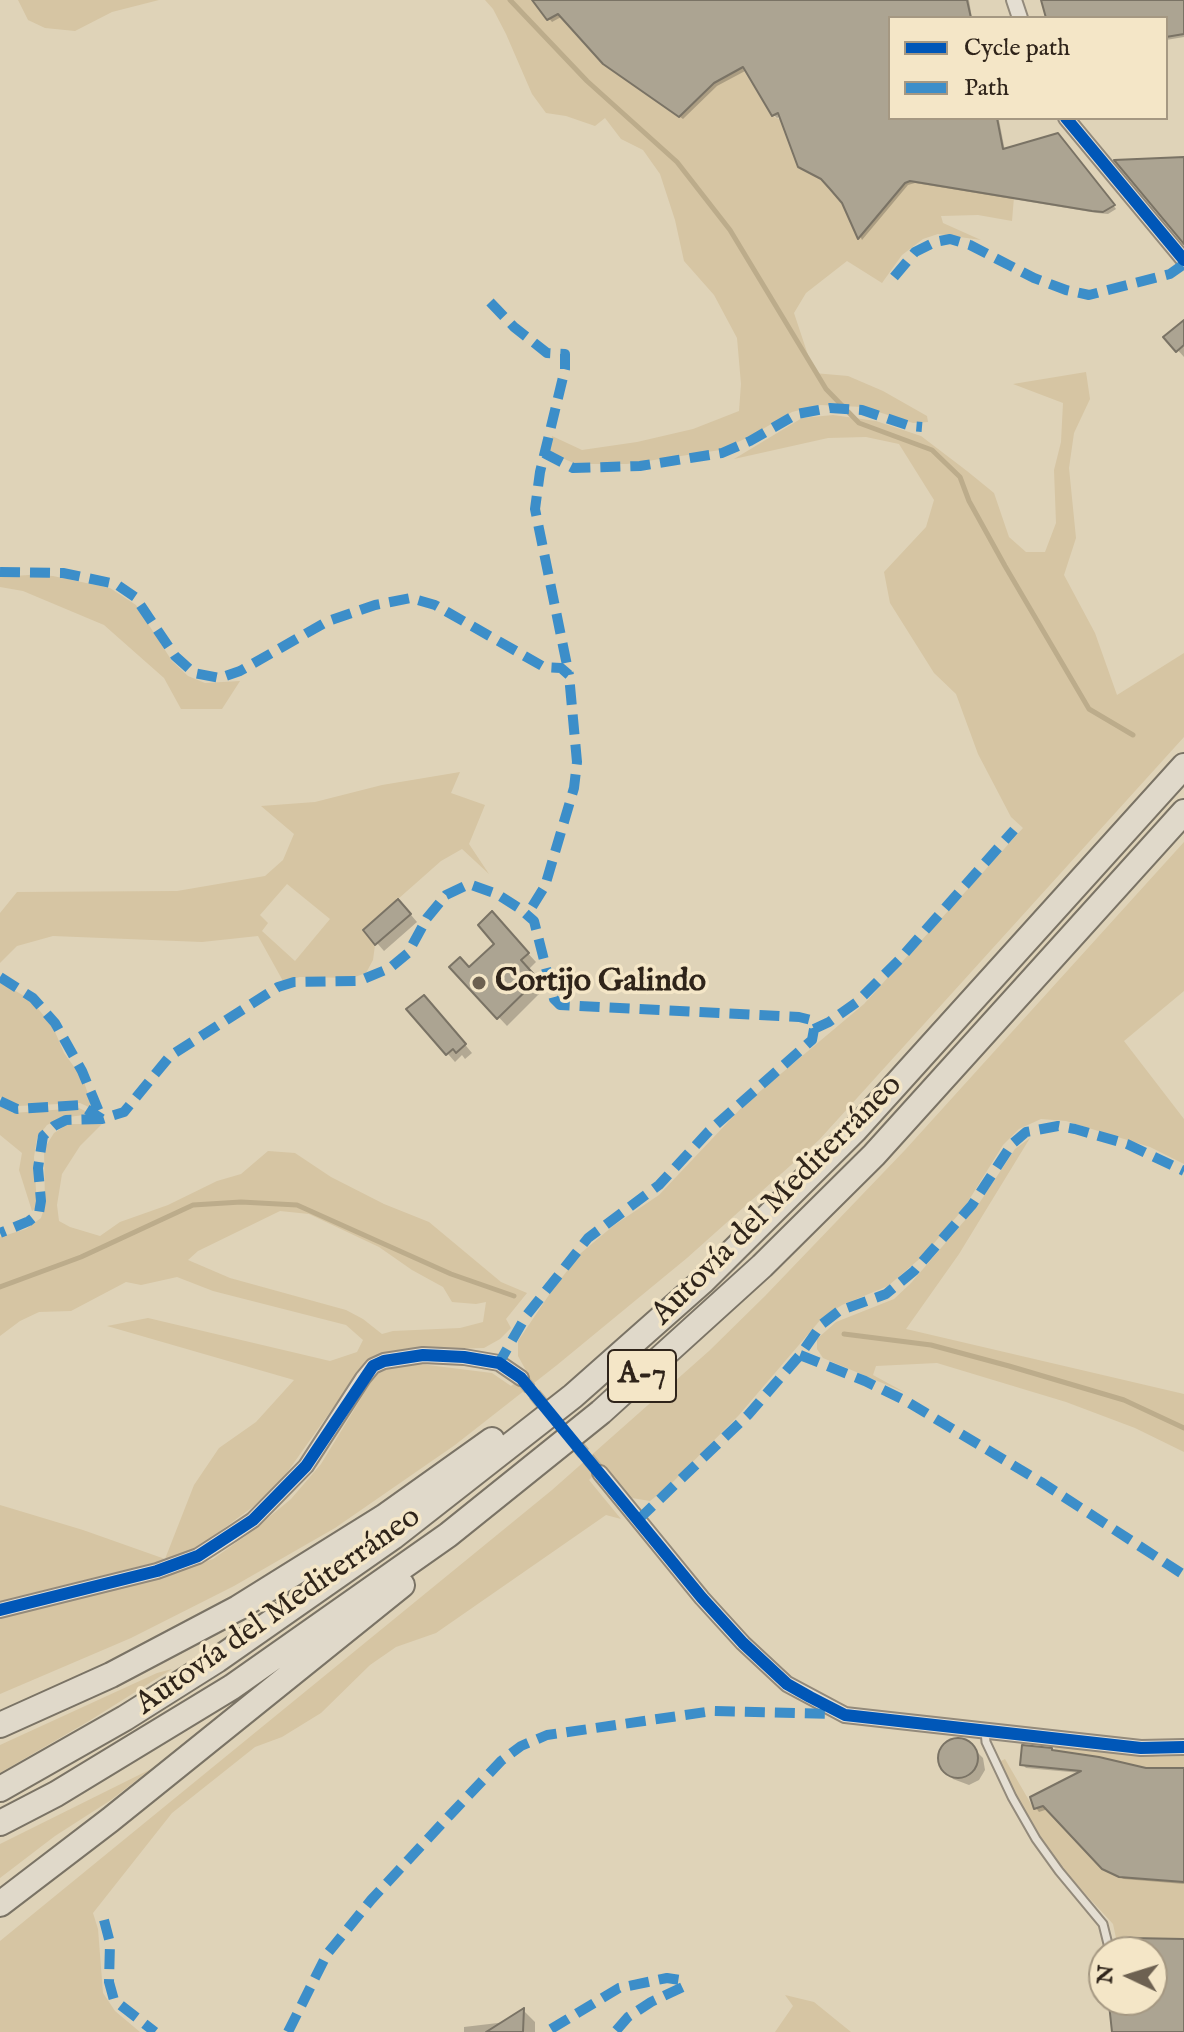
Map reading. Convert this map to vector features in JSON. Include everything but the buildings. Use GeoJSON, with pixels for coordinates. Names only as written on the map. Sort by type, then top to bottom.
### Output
{"type":"FeatureCollection","features":[{"type":"Feature","properties":{"kind":"highway","name":"Autovía del Mediterráneo"},"geometry":{"type":"LineString","coordinates":[[0,1789],[125,1718],[217,1660],[393,1537],[573,1396],[703,1281],[855,1130],[1184,766]]}},
{"type":"Feature","properties":{"kind":"highway","name":"Autovía del Mediterráneo"},"geometry":{"type":"LineString","coordinates":[[0,1823],[56,1794],[232,1687],[448,1535],[601,1412],[684,1339],[874,1155],[1184,812]]}},
{"type":"Feature","properties":{"kind":"highway"},"geometry":{"type":"LineString","coordinates":[[0,1725],[111,1675],[238,1608],[384,1517],[531,1412],[573,1396]]}},
{"type":"Feature","properties":{"kind":"highway"},"geometry":{"type":"LineString","coordinates":[[0,1904],[398,1589],[448,1535]]}},
{"type":"Feature","properties":{"kind":"street"},"geometry":{"type":"LineString","coordinates":[[1068,120],[1184,260]]}},
{"type":"Feature","properties":{"kind":"street"},"geometry":{"type":"LineString","coordinates":[[0,1610],[157,1571],[198,1556],[232,1534],[253,1520],[306,1466],[363,1378],[373,1366],[384,1361],[423,1355],[464,1357],[499,1363],[521,1378]]}},
{"type":"Feature","properties":{"kind":"street"},"geometry":{"type":"LineString","coordinates":[[600,1473],[702,1598],[743,1643],[787,1684],[845,1715],[1141,1748],[1184,1747]]}},
{"type":"Feature","properties":{"kind":"lane"},"geometry":{"type":"LineString","coordinates":[[985,1730],[986,1742],[1036,1839],[1103,1924],[1106,1936]]}},
{"type":"Feature","properties":{"kind":"shaded area"},"geometry":{"type":"Polygon","coordinates":[[[18,0],[159,0],[112,12],[75,31],[45,28],[28,20],[18,0]]]}},
{"type":"Feature","properties":{"kind":"shaded area"},"geometry":{"type":"Polygon","coordinates":[[[485,0],[532,0],[547,19],[559,13],[603,64],[679,117],[714,83],[742,68],[772,116],[781,120],[798,168],[821,179],[842,203],[858,238],[910,181],[1014,197],[1012,221],[978,215],[941,216],[943,223],[981,240],[938,234],[923,239],[902,255],[882,283],[847,261],[806,293],[794,313],[814,373],[848,376],[883,391],[927,416],[928,422],[913,423],[863,407],[820,405],[792,412],[720,450],[627,464],[576,464],[548,452],[552,436],[582,450],[693,429],[739,411],[741,384],[737,338],[714,295],[684,261],[660,174],[643,150],[621,139],[605,118],[595,126],[546,113],[532,94],[506,34],[485,0]]]}},
{"type":"Feature","properties":{"kind":"shaded area"},"geometry":{"type":"Polygon","coordinates":[[[1086,372],[1090,399],[1074,433],[1069,468],[1076,538],[1064,575],[1095,633],[1117,695],[1184,653],[1184,737],[819,1140],[687,1258],[557,1365],[455,1445],[335,1528],[234,1586],[131,1638],[0,1694],[0,1616],[170,1574],[213,1559],[291,1499],[321,1464],[374,1377],[388,1366],[420,1364],[492,1373],[511,1386],[528,1374],[518,1356],[518,1341],[581,1253],[613,1226],[659,1195],[745,1104],[864,1004],[1023,828],[1011,817],[978,754],[956,694],[934,673],[890,603],[884,572],[926,527],[934,500],[899,444],[866,437],[828,438],[734,459],[802,418],[833,415],[876,421],[921,436],[967,471],[994,493],[1009,537],[1026,552],[1045,552],[1056,523],[1054,470],[1061,442],[1063,403],[1013,384],[1086,372]]]}},
{"type":"Feature","properties":{"kind":"shaded area"},"geometry":{"type":"Polygon","coordinates":[[[53,576],[110,588],[136,605],[172,661],[188,676],[205,683],[240,681],[222,709],[181,709],[164,678],[104,625],[23,591],[0,587],[0,577],[53,576]]]}},
{"type":"Feature","properties":{"kind":"shaded area"},"geometry":{"type":"Polygon","coordinates":[[[460,772],[451,793],[485,805],[469,844],[489,874],[462,849],[441,861],[363,930],[375,945],[373,960],[366,973],[352,978],[300,977],[283,981],[258,936],[202,942],[53,936],[17,946],[0,963],[0,913],[17,892],[177,891],[265,876],[283,860],[294,834],[261,806],[315,802],[382,785],[460,772]],[[287,884],[260,915],[268,923],[262,931],[295,961],[330,919],[287,884]]]}},
{"type":"Feature","properties":{"kind":"shaded area"},"geometry":{"type":"Polygon","coordinates":[[[1184,842],[1184,991],[1124,1041],[1184,1119],[1184,1164],[1150,1147],[1066,1121],[1041,1119],[1019,1129],[1003,1145],[964,1208],[924,1255],[888,1286],[842,1305],[822,1318],[739,1415],[669,1486],[650,1501],[632,1498],[603,1466],[589,1480],[621,1519],[606,1515],[436,1633],[396,1647],[370,1665],[321,1713],[282,1737],[255,1747],[172,1813],[93,1913],[98,1929],[103,1993],[115,2011],[140,2032],[0,2032],[0,1941],[552,1490],[709,1351],[905,1150],[1184,842]]]}},
{"type":"Feature","properties":{"kind":"shaded area"},"geometry":{"type":"Polygon","coordinates":[[[0,982],[31,1000],[53,1027],[64,1053],[83,1079],[93,1109],[80,1103],[18,1106],[0,1097],[0,982]]]}},
{"type":"Feature","properties":{"kind":"shaded area"},"geometry":{"type":"Polygon","coordinates":[[[0,1105],[13,1113],[79,1108],[91,1114],[61,1118],[47,1125],[37,1138],[34,1157],[37,1207],[32,1211],[19,1170],[22,1153],[0,1135],[0,1105]]]}},
{"type":"Feature","properties":{"kind":"shaded area"},"geometry":{"type":"Polygon","coordinates":[[[68,1124],[102,1124],[80,1146],[62,1174],[57,1205],[59,1221],[70,1227],[100,1236],[120,1222],[241,1174],[268,1151],[295,1153],[331,1177],[384,1204],[429,1222],[501,1282],[527,1293],[506,1319],[511,1328],[484,1348],[392,1351],[364,1364],[281,1481],[254,1506],[200,1546],[165,1560],[0,1601],[0,1505],[165,1559],[194,1485],[219,1448],[256,1422],[294,1380],[107,1326],[148,1318],[330,1361],[357,1352],[363,1340],[346,1325],[213,1291],[177,1277],[141,1285],[126,1282],[71,1311],[39,1312],[0,1336],[0,1237],[26,1229],[41,1218],[45,1205],[44,1149],[54,1133],[68,1124]],[[280,1211],[198,1251],[188,1260],[230,1278],[346,1310],[382,1334],[460,1328],[483,1322],[486,1302],[452,1302],[443,1287],[379,1247],[309,1214],[280,1211]]]}},
{"type":"Feature","properties":{"kind":"shaded area"},"geometry":{"type":"Polygon","coordinates":[[[1030,1138],[959,1254],[906,1329],[1184,1394],[1184,1452],[1135,1428],[1066,1402],[937,1363],[876,1366],[873,1375],[906,1393],[823,1358],[817,1349],[817,1339],[836,1322],[894,1299],[911,1283],[978,1205],[1015,1149],[1030,1138]]]}},
{"type":"Feature","properties":{"kind":"shaded area"},"geometry":{"type":"Polygon","coordinates":[[[172,1669],[0,1773],[0,1745],[157,1673],[172,1669]]]}},
{"type":"Feature","properties":{"kind":"shaded area"},"geometry":{"type":"Polygon","coordinates":[[[1052,1742],[1160,1757],[1184,1756],[1184,1768],[1146,1768],[1056,1751],[1052,1742]]]}},
{"type":"Feature","properties":{"kind":"shaded area"},"geometry":{"type":"Polygon","coordinates":[[[1005,1759],[1034,1809],[1044,1806],[1102,1869],[1119,1877],[1184,1882],[1184,1939],[1116,1936],[1113,1924],[1066,1873],[1031,1825],[999,1762],[1005,1759]]]}},
{"type":"Feature","properties":{"kind":"shaded area"},"geometry":{"type":"Polygon","coordinates":[[[151,1769],[111,1800],[55,1836],[0,1878],[0,1844],[151,1769]]]}},
{"type":"Feature","properties":{"kind":"shaded area"},"geometry":{"type":"Polygon","coordinates":[[[785,1995],[814,2002],[851,2032],[775,2032],[793,2006],[785,1995]]]}},
{"type":"Feature","properties":{"kind":"waterway"},"geometry":{"type":"LineString","coordinates":[[510,0],[587,81],[677,162],[730,230],[826,389],[859,423],[932,450],[960,477],[969,501],[1005,566],[1089,709],[1133,735]]}},
{"type":"Feature","properties":{"kind":"waterway"},"geometry":{"type":"LineString","coordinates":[[0,1287],[81,1257],[193,1205],[241,1202],[297,1205],[451,1274],[514,1296]]}},
{"type":"Feature","properties":{"kind":"waterway"},"geometry":{"type":"LineString","coordinates":[[844,1334],[931,1345],[1009,1366],[1124,1400],[1184,1428]]}},
{"type":"Feature","properties":{"kind":"tunnel"},"geometry":{"type":"LineString","coordinates":[[521,1378],[600,1473]]}},
{"type":"Feature","properties":{"kind":"marked path"},"geometry":{"type":"LineString","coordinates":[[894,277],[915,252],[935,242],[950,239],[970,245],[1034,278],[1089,295],[1170,274],[1184,264]]}},
{"type":"Feature","properties":{"kind":"marked path"},"geometry":{"type":"LineString","coordinates":[[490,302],[514,327],[547,353],[565,354],[565,369],[540,472],[535,509],[569,675]]}},
{"type":"Feature","properties":{"kind":"marked path"},"geometry":{"type":"LineString","coordinates":[[544,453],[573,468],[640,466],[722,453],[797,414],[830,408],[862,410],[922,427]]}},
{"type":"Feature","properties":{"kind":"marked path"},"geometry":{"type":"LineString","coordinates":[[0,572],[63,573],[116,584],[135,597],[175,656],[194,673],[220,678],[240,671],[328,621],[375,605],[411,598],[435,605],[544,667],[561,668],[569,675],[577,762],[574,788],[545,886],[527,915]]}},
{"type":"Feature","properties":{"kind":"marked path"},"geometry":{"type":"LineString","coordinates":[[814,1029],[857,1002],[899,960],[1014,830]]}},
{"type":"Feature","properties":{"kind":"marked path"},"geometry":{"type":"LineString","coordinates":[[0,1101],[17,1109],[80,1105],[102,1119],[124,1112],[170,1056],[278,987],[294,982],[359,981],[390,968],[408,953],[427,918],[446,895],[469,884],[497,894],[534,921],[554,999],[560,1005],[811,1020],[814,1029],[812,1040],[709,1131],[659,1185],[588,1238],[526,1316],[499,1363]]}},
{"type":"Feature","properties":{"kind":"marked path"},"geometry":{"type":"LineString","coordinates":[[0,977],[33,998],[55,1023],[82,1071],[102,1119],[66,1120],[43,1136],[38,1168],[39,1213],[29,1221],[0,1233]]}},
{"type":"Feature","properties":{"kind":"marked path"},"geometry":{"type":"LineString","coordinates":[[638,1520],[748,1415],[800,1355],[822,1324],[839,1311],[886,1294],[914,1271],[972,1205],[1012,1144],[1026,1132],[1058,1126],[1075,1129],[1127,1144],[1184,1171]]}},
{"type":"Feature","properties":{"kind":"marked path"},"geometry":{"type":"LineString","coordinates":[[800,1355],[906,1401],[1041,1482],[1184,1575]]}},
{"type":"Feature","properties":{"kind":"marked path"},"geometry":{"type":"LineString","coordinates":[[288,2032],[327,1954],[371,1900],[450,1815],[501,1761],[521,1746],[547,1735],[713,1711],[833,1714]]}},
{"type":"Feature","properties":{"kind":"marked path"},"geometry":{"type":"LineString","coordinates":[[104,1920],[110,1943],[109,1982],[114,2000],[155,2032]]}},
{"type":"Feature","properties":{"kind":"marked path"},"geometry":{"type":"LineString","coordinates":[[551,2029],[619,1988],[667,1978],[680,1980],[683,1987],[628,2017],[615,2032]]}},
{"type":"Feature","properties":{"kind":"cycle path"},"geometry":{"type":"LineString","coordinates":[[1068,120],[1184,260]]}},
{"type":"Feature","properties":{"kind":"cycle path"},"geometry":{"type":"LineString","coordinates":[[0,1610],[157,1571],[198,1556],[253,1520],[306,1466],[373,1366],[384,1361],[423,1355],[464,1357],[499,1363],[521,1378],[702,1598],[743,1643],[787,1684],[810,1697],[845,1715],[1141,1748],[1184,1747]]}},
{"type":"Feature","properties":{"kind":"place","name":"Cortijo Galindo"},"geometry":{"type":"Point","coordinates":[479,983]}}]}
